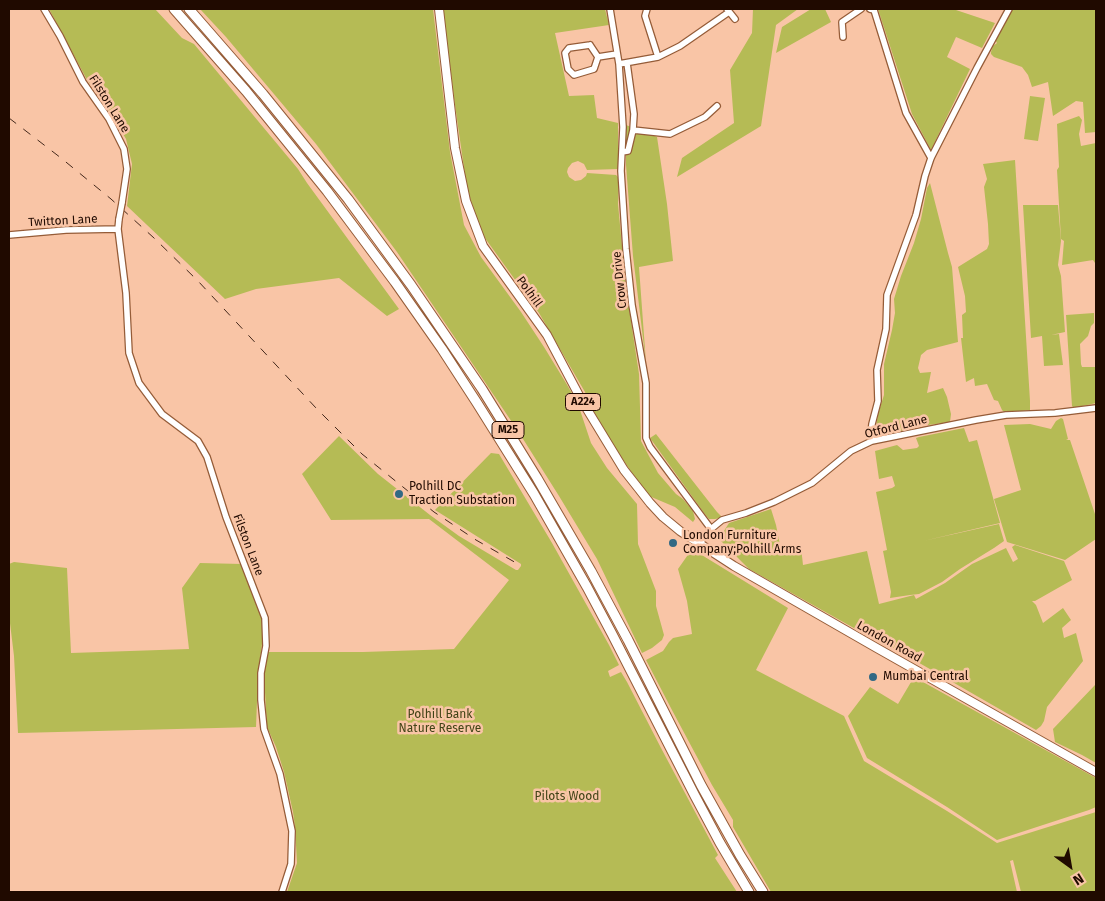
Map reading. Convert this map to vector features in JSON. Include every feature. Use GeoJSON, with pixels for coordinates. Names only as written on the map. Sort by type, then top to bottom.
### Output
{"type":"FeatureCollection","features":[{"type":"Feature","properties":{"kind":"highway","name":"M25"},"geometry":{"type":"LineString","coordinates":[[174,9],[246,91],[317,178],[395,282],[473,396],[578,571],[699,804],[749,892]]}},
{"type":"Feature","properties":{"kind":"highway","name":"M25"},"geometry":{"type":"LineString","coordinates":[[189,9],[258,87],[342,192],[411,285],[482,389],[551,501],[591,571],[706,793],[763,892]]}},
{"type":"Feature","properties":{"kind":"main road","name":"Polhill"},"geometry":{"type":"LineString","coordinates":[[439,9],[455,148],[466,201],[483,246],[547,335],[582,401],[628,475],[656,510],[699,544]]}},
{"type":"Feature","properties":{"kind":"main road","name":"London Road"},"geometry":{"type":"LineString","coordinates":[[699,544],[1096,772]]}},
{"type":"Feature","properties":{"kind":"street","name":"Filston Lane"},"geometry":{"type":"LineString","coordinates":[[44,9],[83,82],[110,119],[124,149],[127,169],[118,228],[126,292],[129,354],[139,383],[162,414],[198,441],[207,457],[226,517],[265,618],[266,646],[261,673],[264,729],[280,774],[292,831],[291,864],[282,892]]}},
{"type":"Feature","properties":{"kind":"street","name":"Crow Drive"},"geometry":{"type":"LineString","coordinates":[[610,9],[619,64],[623,127],[621,171],[626,249],[632,305],[646,383],[646,438],[650,448],[710,529]]}},
{"type":"Feature","properties":{"kind":"street"},"geometry":{"type":"LineString","coordinates":[[647,9],[645,16],[658,57]]}},
{"type":"Feature","properties":{"kind":"street"},"geometry":{"type":"LineString","coordinates":[[843,37],[842,22],[861,9]]}},
{"type":"Feature","properties":{"kind":"street"},"geometry":{"type":"LineString","coordinates":[[870,9],[874,10],[906,113],[931,158]]}},
{"type":"Feature","properties":{"kind":"street"},"geometry":{"type":"LineString","coordinates":[[872,441],[872,424],[878,401],[877,370],[886,328],[887,296],[916,215],[925,176],[931,158],[1009,9]]}},
{"type":"Feature","properties":{"kind":"street"},"geometry":{"type":"LineString","coordinates":[[619,64],[658,57],[680,46],[728,10],[735,19]]}},
{"type":"Feature","properties":{"kind":"street"},"geometry":{"type":"LineString","coordinates":[[590,45],[598,57],[594,69],[574,75],[568,69],[565,53],[569,48],[590,45]]}},
{"type":"Feature","properties":{"kind":"street"},"geometry":{"type":"LineString","coordinates":[[598,57],[617,54]]}},
{"type":"Feature","properties":{"kind":"street"},"geometry":{"type":"LineString","coordinates":[[622,152],[628,151],[633,130],[634,114],[627,62]]}},
{"type":"Feature","properties":{"kind":"street"},"geometry":{"type":"LineString","coordinates":[[633,130],[670,134],[705,117],[716,106]]}},
{"type":"Feature","properties":{"kind":"street","name":"Twitton Lane"},"geometry":{"type":"LineString","coordinates":[[9,235],[118,228]]}},
{"type":"Feature","properties":{"kind":"street","name":"Otford Lane"},"geometry":{"type":"LineString","coordinates":[[699,544],[710,529],[722,520],[746,513],[812,484],[852,450],[872,441],[1006,415],[1055,413],[1096,408]]}},
{"type":"Feature","properties":{"kind":"green space"},"geometry":{"type":"Polygon","coordinates":[[[49,9],[155,9],[182,38],[194,44],[298,169],[399,309],[387,316],[339,278],[256,289],[225,299],[127,206],[132,164],[126,139],[86,78],[49,9]]]}},
{"type":"Feature","properties":{"kind":"green space"},"geometry":{"type":"Polygon","coordinates":[[[200,9],[433,9],[450,152],[464,225],[481,257],[521,312],[566,383],[578,404],[591,443],[607,468],[637,504],[638,544],[656,591],[656,606],[664,635],[662,640],[652,648],[642,653],[597,559],[559,496],[518,431],[397,252],[316,144],[200,9]]]}},
{"type":"Feature","properties":{"kind":"green space"},"geometry":{"type":"Polygon","coordinates":[[[443,9],[605,9],[609,25],[555,33],[569,96],[594,95],[597,118],[618,123],[618,169],[587,170],[584,164],[578,161],[572,163],[567,172],[569,177],[575,181],[581,180],[587,173],[616,175],[619,178],[618,204],[626,288],[639,374],[641,441],[658,473],[693,511],[695,519],[693,522],[675,507],[649,496],[640,485],[595,414],[585,392],[539,313],[482,234],[467,189],[443,9]]]}},
{"type":"Feature","properties":{"kind":"green space"},"geometry":{"type":"Polygon","coordinates":[[[753,9],[798,9],[776,25],[761,126],[677,177],[682,158],[734,123],[730,70],[752,33],[753,9]]]}},
{"type":"Feature","properties":{"kind":"green space"},"geometry":{"type":"Polygon","coordinates":[[[811,9],[825,9],[831,22],[776,53],[782,27],[811,9]]]}},
{"type":"Feature","properties":{"kind":"green space"},"geometry":{"type":"Polygon","coordinates":[[[878,9],[953,9],[995,23],[982,48],[956,37],[947,57],[970,69],[931,150],[912,114],[878,9]]]}},
{"type":"Feature","properties":{"kind":"green space"},"geometry":{"type":"Polygon","coordinates":[[[1012,9],[1096,9],[1096,132],[1085,133],[1083,102],[1076,101],[1053,116],[1048,82],[1032,87],[1028,75],[1022,67],[994,57],[991,54],[993,46],[997,43],[995,40],[1012,9]]]}},
{"type":"Feature","properties":{"kind":"green space"},"geometry":{"type":"Polygon","coordinates":[[[1030,96],[1045,98],[1038,141],[1024,139],[1030,96]]]}},
{"type":"Feature","properties":{"kind":"green space"},"geometry":{"type":"Polygon","coordinates":[[[1079,116],[1082,120],[1079,134],[1081,146],[1096,143],[1096,303],[1095,263],[1093,260],[1062,265],[1064,241],[1061,239],[1057,170],[1059,167],[1057,124],[1079,116]]]}},
{"type":"Feature","properties":{"kind":"green space"},"geometry":{"type":"Polygon","coordinates":[[[626,125],[657,137],[673,261],[639,267],[646,363],[633,256],[626,165],[626,125]]]}},
{"type":"Feature","properties":{"kind":"green space"},"geometry":{"type":"Polygon","coordinates":[[[1015,160],[1030,410],[1005,413],[998,401],[994,400],[987,384],[975,386],[974,378],[966,382],[961,338],[963,338],[962,315],[966,312],[965,296],[958,267],[987,249],[989,244],[984,187],[987,179],[983,164],[1015,160]]]}},
{"type":"Feature","properties":{"kind":"green space"},"geometry":{"type":"Polygon","coordinates":[[[930,183],[952,267],[958,342],[927,350],[921,355],[918,368],[920,373],[931,372],[927,393],[943,388],[951,414],[950,422],[928,425],[925,423],[893,433],[879,435],[875,433],[884,395],[884,364],[895,313],[894,299],[914,243],[927,188],[930,183]]]}},
{"type":"Feature","properties":{"kind":"green space"},"geometry":{"type":"Polygon","coordinates":[[[1023,205],[1058,205],[1061,241],[1058,265],[1061,276],[1065,332],[1051,335],[1059,334],[1063,365],[1044,366],[1042,336],[1031,338],[1023,205]]]}},
{"type":"Feature","properties":{"kind":"green space"},"geometry":{"type":"Polygon","coordinates":[[[1094,313],[1094,323],[1088,336],[1080,344],[1082,367],[1096,367],[1096,403],[1074,408],[1072,406],[1066,315],[1094,313]]]}},
{"type":"Feature","properties":{"kind":"green space"},"geometry":{"type":"Polygon","coordinates":[[[1061,418],[1063,419],[1068,439],[1066,440],[1070,440],[1096,517],[1096,539],[1065,560],[1007,542],[994,499],[1021,490],[1004,425],[1030,424],[1051,429],[1056,421],[1061,418]]]}},
{"type":"Feature","properties":{"kind":"green space"},"geometry":{"type":"Polygon","coordinates":[[[964,428],[969,442],[977,440],[1000,523],[923,541],[999,524],[1004,541],[942,582],[919,594],[890,598],[891,592],[883,551],[887,550],[876,492],[895,486],[892,476],[879,479],[875,451],[897,445],[903,450],[917,448],[919,446],[916,438],[964,428]]]}},
{"type":"Feature","properties":{"kind":"green space"},"geometry":{"type":"Polygon","coordinates":[[[656,434],[721,516],[720,518],[709,519],[704,513],[650,438],[656,434]]]}},
{"type":"Feature","properties":{"kind":"green space"},"geometry":{"type":"Polygon","coordinates":[[[339,436],[378,474],[430,515],[459,536],[518,570],[521,564],[435,510],[491,453],[499,454],[552,543],[619,665],[608,671],[610,677],[621,672],[627,682],[718,855],[715,858],[737,892],[287,892],[297,863],[295,827],[284,772],[267,727],[264,675],[267,652],[363,652],[454,649],[509,580],[429,519],[331,520],[302,474],[339,436]]]}},
{"type":"Feature","properties":{"kind":"green space"},"geometry":{"type":"Polygon","coordinates":[[[771,509],[781,550],[801,547],[803,565],[867,551],[879,604],[914,595],[916,599],[945,583],[972,564],[1006,548],[1013,562],[1018,559],[1012,547],[1015,545],[1064,561],[1072,580],[1032,601],[1036,605],[1043,623],[1063,608],[1071,620],[1062,628],[1064,638],[1076,633],[1083,661],[1047,707],[1044,721],[1036,730],[888,645],[884,645],[749,569],[719,539],[729,523],[771,509]]]}},
{"type":"Feature","properties":{"kind":"green space"},"geometry":{"type":"Polygon","coordinates":[[[692,549],[788,608],[756,670],[844,716],[864,761],[997,843],[1096,812],[1096,892],[1021,892],[1013,860],[1010,861],[1017,892],[771,892],[733,827],[733,820],[712,785],[646,660],[663,651],[673,638],[692,634],[687,601],[678,569],[692,549]]]}},
{"type":"Feature","properties":{"kind":"green space"},"geometry":{"type":"Polygon","coordinates":[[[14,562],[67,568],[71,653],[189,649],[182,588],[200,563],[242,564],[262,619],[256,727],[18,733],[14,656],[9,615],[9,564],[14,562]]]}},
{"type":"Feature","properties":{"kind":"green space"},"geometry":{"type":"Polygon","coordinates":[[[914,677],[1096,778],[1096,807],[997,840],[867,758],[848,716],[870,687],[898,704],[914,677]]]}},
{"type":"Feature","properties":{"kind":"green space"},"geometry":{"type":"Polygon","coordinates":[[[1095,685],[1096,763],[1055,742],[1053,729],[1095,685]]]}},
{"type":"Feature","properties":{"kind":"railway"},"geometry":{"type":"LineString","coordinates":[[9,118],[111,199],[154,238],[198,281],[316,408],[362,454],[434,512],[476,540],[518,564]]}},
{"type":"Feature","properties":{"kind":"place","name":"Polhill DC Traction Substation"},"geometry":{"type":"Point","coordinates":[399,494]}},
{"type":"Feature","properties":{"kind":"place","name":"London Furniture Company;Polhill Arms"},"geometry":{"type":"Point","coordinates":[673,543]}},
{"type":"Feature","properties":{"kind":"place","name":"Mumbai Central"},"geometry":{"type":"Point","coordinates":[873,677]}},
{"type":"Feature","properties":{"kind":"park label","name":"Polhill Bank Nature Reserve"},"geometry":{"type":"Point","coordinates":[440,722]}},
{"type":"Feature","properties":{"kind":"park label","name":"Pilots Wood"},"geometry":{"type":"Point","coordinates":[567,797]}}]}
